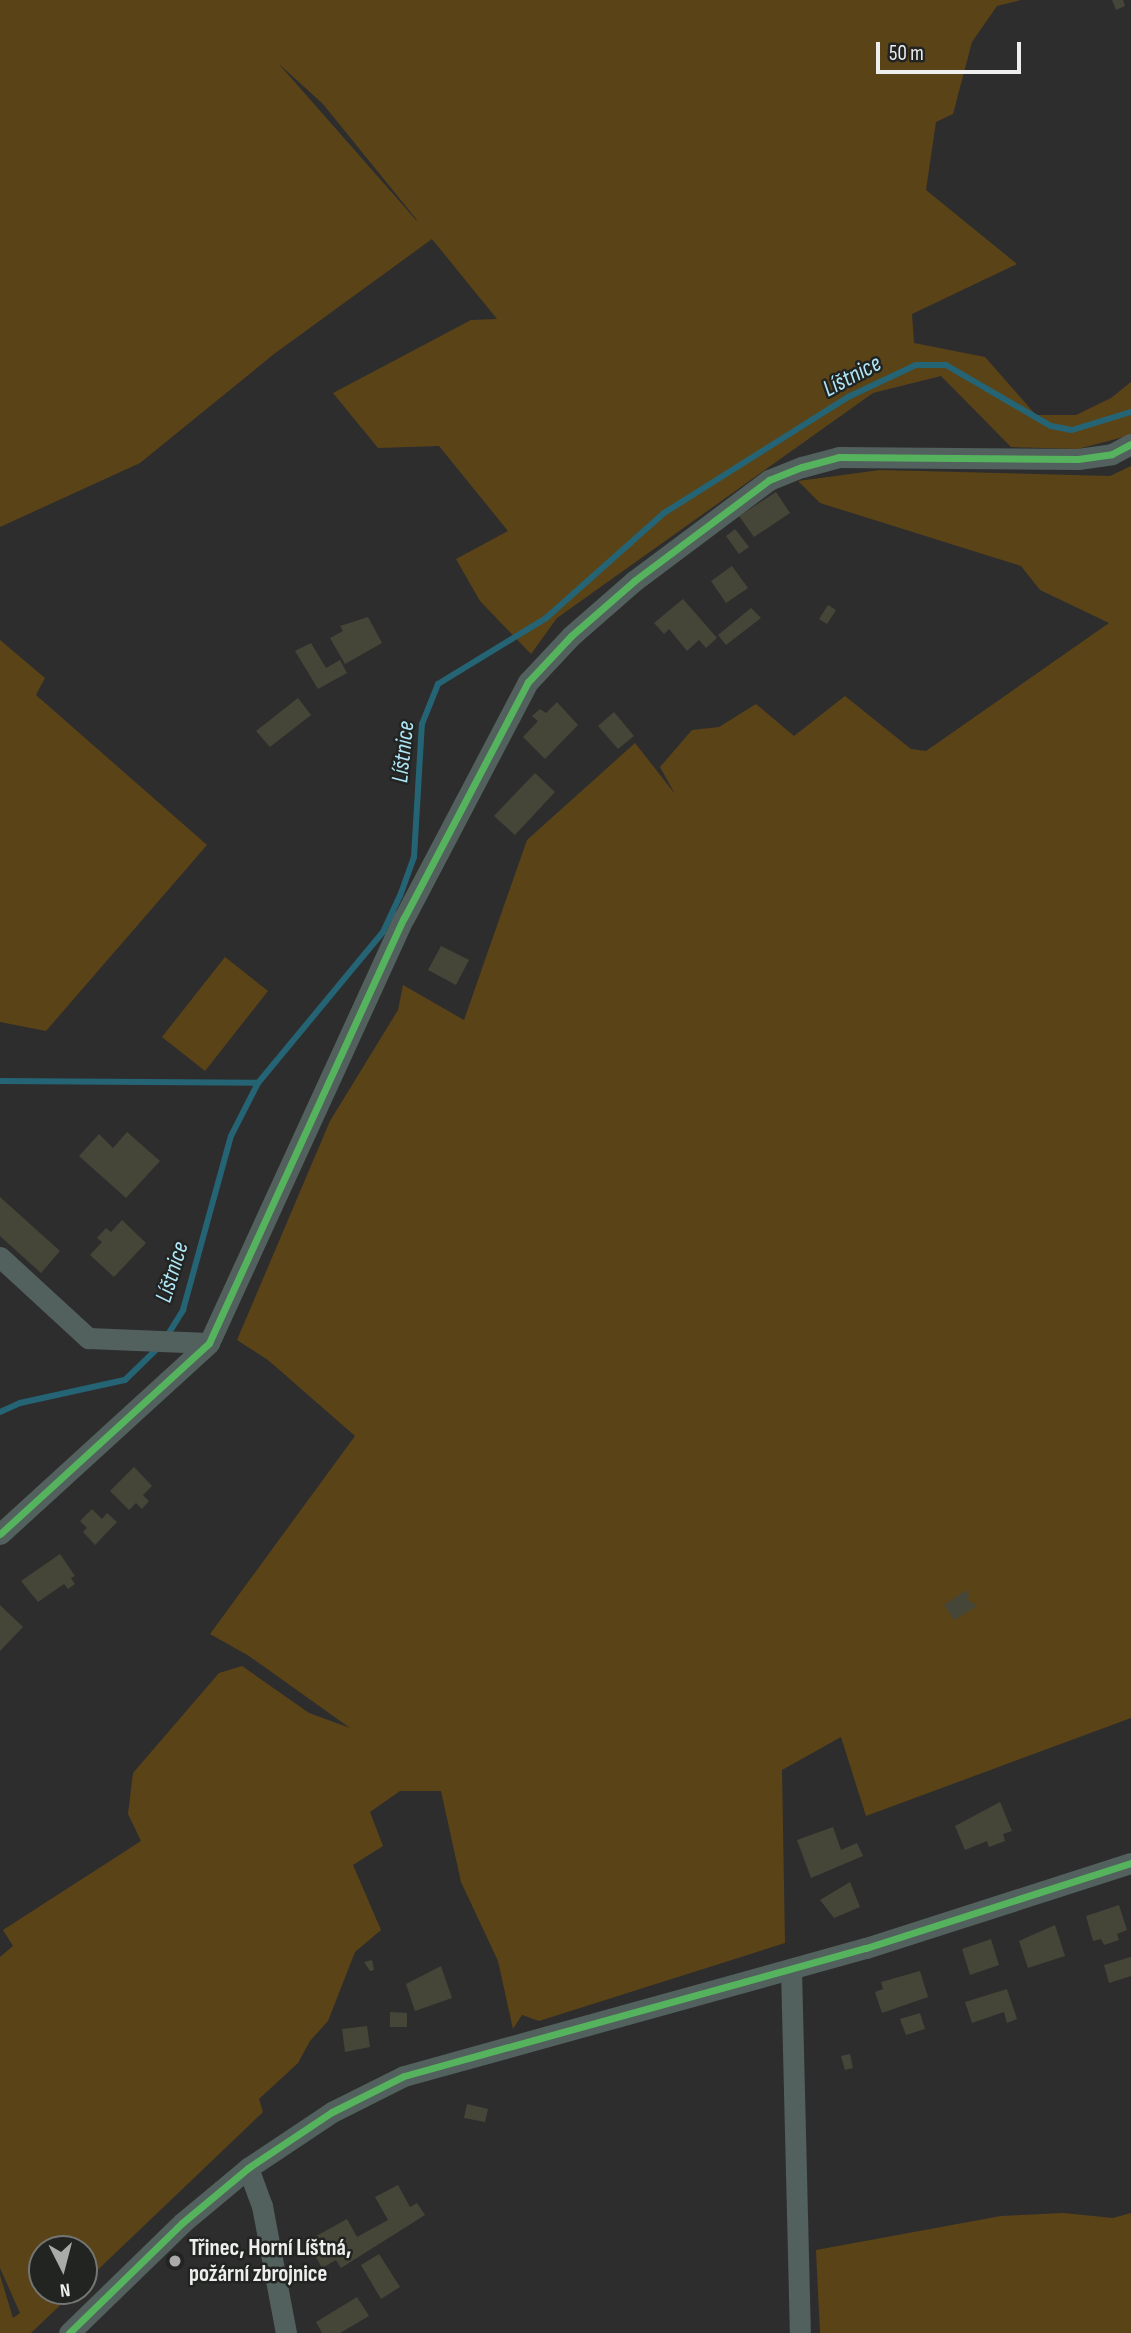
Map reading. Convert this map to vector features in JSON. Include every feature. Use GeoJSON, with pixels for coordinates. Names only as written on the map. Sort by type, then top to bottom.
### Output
{"type":"FeatureCollection","features":[{"type":"Feature","properties":{"kind":"street"},"geometry":{"type":"LineString","coordinates":[[0,1534],[209,1343],[404,918],[528,682],[571,636],[738,502],[769,480],[802,467],[839,457],[1078,459],[1111,454],[1131,444]]}},
{"type":"Feature","properties":{"kind":"street"},"geometry":{"type":"LineString","coordinates":[[0,1257],[88,1338],[209,1343]]}},
{"type":"Feature","properties":{"kind":"street"},"geometry":{"type":"LineString","coordinates":[[69,2333],[182,2223],[248,2168],[332,2112],[404,2076],[791,1969],[1131,1863]]}},
{"type":"Feature","properties":{"kind":"street"},"geometry":{"type":"LineString","coordinates":[[791,1969],[800,2333]]}},
{"type":"Feature","properties":{"kind":"street"},"geometry":{"type":"LineString","coordinates":[[248,2168],[262,2206],[286,2333]]}},
{"type":"Feature","properties":{"kind":"shaded area"},"geometry":{"type":"Polygon","coordinates":[[[0,0],[1021,0],[997,6],[972,42],[953,114],[936,122],[926,190],[1017,264],[912,314],[914,343],[985,357],[1036,415],[1076,415],[1111,398],[1131,382],[1131,435],[1078,449],[1011,447],[941,376],[873,393],[557,618],[531,654],[480,601],[456,559],[508,531],[439,446],[378,448],[333,393],[471,320],[497,319],[432,239],[274,354],[140,463],[0,527],[0,0]],[[278,63],[417,220],[323,104],[278,63]]]}},
{"type":"Feature","properties":{"kind":"shaded area"},"geometry":{"type":"Polygon","coordinates":[[[1131,466],[1131,1718],[866,1816],[841,1737],[782,1770],[785,1943],[539,2021],[522,2015],[513,2029],[498,1961],[461,1882],[441,1791],[400,1791],[370,1812],[383,1846],[353,1865],[381,1930],[355,1952],[328,2021],[310,2041],[298,2063],[259,2099],[263,2112],[98,2270],[98,2235],[28,2235],[28,2305],[60,2305],[31,2333],[0,2333],[0,2275],[13,2318],[20,2313],[0,2268],[0,1957],[13,1946],[3,1930],[141,1841],[128,1814],[133,1773],[219,1673],[242,1666],[309,1713],[350,1728],[249,1656],[210,1634],[355,1436],[268,1360],[237,1340],[330,1121],[398,1010],[403,985],[464,1020],[527,840],[635,743],[675,794],[660,767],[692,730],[719,727],[756,704],[794,736],[845,696],[911,749],[926,751],[1109,623],[1040,590],[1021,566],[820,503],[798,481],[880,470],[1110,476],[1131,466]]]}},
{"type":"Feature","properties":{"kind":"shaded area"},"geometry":{"type":"Polygon","coordinates":[[[0,640],[45,678],[36,695],[207,845],[46,1031],[0,1022],[0,640]]]}},
{"type":"Feature","properties":{"kind":"shaded area"},"geometry":{"type":"Polygon","coordinates":[[[225,957],[268,991],[205,1071],[162,1037],[225,957]]]}},
{"type":"Feature","properties":{"kind":"shaded area"},"geometry":{"type":"Polygon","coordinates":[[[1063,2213],[1113,2218],[1131,2213],[1131,2333],[820,2333],[816,2250],[1001,2216],[1063,2213]]]}},
{"type":"Feature","properties":{"kind":"building"},"geometry":{"type":"Polygon","coordinates":[[[1112,0],[1123,0],[1125,6],[1116,10],[1112,0]]]}},
{"type":"Feature","properties":{"kind":"building"},"geometry":{"type":"Polygon","coordinates":[[[776,492],[790,513],[754,537],[739,516],[776,492]]]}},
{"type":"Feature","properties":{"kind":"building"},"geometry":{"type":"Polygon","coordinates":[[[735,529],[749,547],[739,554],[726,536],[735,529]]]}},
{"type":"Feature","properties":{"kind":"building"},"geometry":{"type":"Polygon","coordinates":[[[732,566],[748,588],[726,603],[711,581],[732,566]]]}},
{"type":"Feature","properties":{"kind":"building"},"geometry":{"type":"Polygon","coordinates":[[[683,599],[717,638],[706,648],[699,640],[687,651],[669,629],[664,634],[654,623],[683,599]]]}},
{"type":"Feature","properties":{"kind":"building"},"geometry":{"type":"Polygon","coordinates":[[[828,605],[836,610],[827,624],[819,619],[828,605]]]}},
{"type":"Feature","properties":{"kind":"building"},"geometry":{"type":"Polygon","coordinates":[[[751,608],[761,618],[726,645],[718,635],[751,608]]]}},
{"type":"Feature","properties":{"kind":"building"},"geometry":{"type":"Polygon","coordinates":[[[368,617],[382,643],[345,664],[330,638],[343,631],[340,626],[368,617]]]}},
{"type":"Feature","properties":{"kind":"building"},"geometry":{"type":"Polygon","coordinates":[[[311,643],[326,668],[340,660],[347,673],[318,689],[295,651],[311,643]]]}},
{"type":"Feature","properties":{"kind":"building"},"geometry":{"type":"Polygon","coordinates":[[[298,698],[311,715],[270,747],[256,731],[298,698]]]}},
{"type":"Feature","properties":{"kind":"building"},"geometry":{"type":"Polygon","coordinates":[[[557,702],[578,725],[545,759],[523,737],[538,721],[532,716],[540,709],[546,713],[557,702]]]}},
{"type":"Feature","properties":{"kind":"building"},"geometry":{"type":"Polygon","coordinates":[[[614,712],[634,736],[618,749],[598,726],[614,712]]]}},
{"type":"Feature","properties":{"kind":"building"},"geometry":{"type":"Polygon","coordinates":[[[535,773],[555,792],[515,835],[494,816],[535,773]]]}},
{"type":"Feature","properties":{"kind":"building"},"geometry":{"type":"Polygon","coordinates":[[[441,946],[469,960],[456,985],[428,970],[441,946]]]}},
{"type":"Feature","properties":{"kind":"building"},"geometry":{"type":"Polygon","coordinates":[[[127,1132],[160,1161],[126,1198],[79,1156],[99,1134],[113,1148],[127,1132]]]}},
{"type":"Feature","properties":{"kind":"building"},"geometry":{"type":"Polygon","coordinates":[[[0,1197],[60,1251],[41,1273],[0,1236],[0,1197]]]}},
{"type":"Feature","properties":{"kind":"building"},"geometry":{"type":"Polygon","coordinates":[[[122,1220],[146,1243],[114,1277],[90,1255],[102,1242],[97,1238],[106,1228],[111,1232],[122,1220]]]}},
{"type":"Feature","properties":{"kind":"building"},"geometry":{"type":"Polygon","coordinates":[[[134,1467],[152,1486],[143,1495],[149,1501],[142,1509],[136,1503],[129,1510],[110,1491],[134,1467]]]}},
{"type":"Feature","properties":{"kind":"building"},"geometry":{"type":"Polygon","coordinates":[[[92,1509],[102,1519],[107,1513],[117,1522],[95,1545],[83,1532],[87,1528],[80,1521],[92,1509]]]}},
{"type":"Feature","properties":{"kind":"building"},"geometry":{"type":"Polygon","coordinates":[[[60,1554],[75,1576],[71,1578],[75,1584],[68,1589],[64,1584],[38,1602],[21,1581],[60,1554]]]}},
{"type":"Feature","properties":{"kind":"building"},"geometry":{"type":"Polygon","coordinates":[[[966,1590],[970,1597],[966,1599],[977,1606],[954,1620],[944,1605],[966,1590]]]}},
{"type":"Feature","properties":{"kind":"building"},"geometry":{"type":"Polygon","coordinates":[[[0,1605],[23,1627],[0,1651],[0,1605]]]}},
{"type":"Feature","properties":{"kind":"building"},"geometry":{"type":"Polygon","coordinates":[[[1000,1802],[1012,1831],[1003,1834],[1005,1841],[989,1847],[987,1841],[965,1850],[955,1826],[1000,1802]]]}},
{"type":"Feature","properties":{"kind":"building"},"geometry":{"type":"Polygon","coordinates":[[[833,1827],[841,1850],[857,1843],[863,1856],[811,1878],[797,1840],[833,1827]]]}},
{"type":"Feature","properties":{"kind":"building"},"geometry":{"type":"Polygon","coordinates":[[[850,1882],[860,1907],[834,1918],[820,1900],[850,1882]]]}},
{"type":"Feature","properties":{"kind":"building"},"geometry":{"type":"Polygon","coordinates":[[[1119,1905],[1127,1930],[1117,1934],[1119,1940],[1104,1945],[1101,1939],[1093,1941],[1086,1916],[1119,1905]]]}},
{"type":"Feature","properties":{"kind":"building"},"geometry":{"type":"Polygon","coordinates":[[[1055,1925],[1065,1956],[1028,1968],[1019,1941],[1055,1925]]]}},
{"type":"Feature","properties":{"kind":"building"},"geometry":{"type":"Polygon","coordinates":[[[991,1939],[999,1965],[970,1975],[962,1949],[991,1939]]]}},
{"type":"Feature","properties":{"kind":"building"},"geometry":{"type":"Polygon","coordinates":[[[1131,1957],[1131,1976],[1109,1983],[1104,1965],[1131,1957]]]}},
{"type":"Feature","properties":{"kind":"building"},"geometry":{"type":"Polygon","coordinates":[[[372,1960],[374,1970],[370,1971],[364,1962],[372,1960]]]}},
{"type":"Feature","properties":{"kind":"building"},"geometry":{"type":"Polygon","coordinates":[[[441,1966],[452,1998],[415,2011],[406,1984],[441,1966]]]}},
{"type":"Feature","properties":{"kind":"building"},"geometry":{"type":"Polygon","coordinates":[[[920,1971],[928,1997],[882,2013],[875,1992],[883,1989],[881,1982],[920,1971]]]}},
{"type":"Feature","properties":{"kind":"building"},"geometry":{"type":"Polygon","coordinates":[[[1007,1989],[1017,2019],[1007,2023],[1004,2012],[972,2023],[965,2002],[1007,1989]]]}},
{"type":"Feature","properties":{"kind":"building"},"geometry":{"type":"Polygon","coordinates":[[[390,2012],[407,2013],[407,2027],[390,2027],[390,2012]]]}},
{"type":"Feature","properties":{"kind":"building"},"geometry":{"type":"Polygon","coordinates":[[[920,2013],[925,2029],[906,2035],[900,2019],[920,2013]]]}},
{"type":"Feature","properties":{"kind":"building"},"geometry":{"type":"Polygon","coordinates":[[[367,2026],[370,2047],[345,2052],[342,2029],[367,2026]]]}},
{"type":"Feature","properties":{"kind":"building"},"geometry":{"type":"Polygon","coordinates":[[[850,2054],[853,2068],[845,2070],[841,2056],[850,2054]]]}},
{"type":"Feature","properties":{"kind":"building"},"geometry":{"type":"Polygon","coordinates":[[[467,2104],[488,2109],[485,2122],[464,2118],[467,2104]]]}},
{"type":"Feature","properties":{"kind":"building"},"geometry":{"type":"Polygon","coordinates":[[[398,2185],[410,2207],[417,2203],[425,2215],[341,2268],[336,2260],[322,2268],[307,2241],[347,2219],[357,2237],[388,2220],[375,2197],[398,2185]]]}},
{"type":"Feature","properties":{"kind":"building"},"geometry":{"type":"Polygon","coordinates":[[[379,2254],[400,2287],[381,2299],[361,2265],[379,2254]]]}},
{"type":"Feature","properties":{"kind":"building"},"geometry":{"type":"Polygon","coordinates":[[[357,2297],[369,2316],[340,2333],[322,2333],[316,2322],[357,2297]]]}},
{"type":"Feature","properties":{"kind":"waterway","name":"Líštnice"},"geometry":{"type":"LineString","coordinates":[[167,1336],[183,1310],[231,1136],[258,1083],[383,932],[400,896],[414,857],[422,724],[438,684],[546,618],[664,513],[848,397],[916,365],[946,365],[1051,426],[1072,430],[1131,412]]}},
{"type":"Feature","properties":{"kind":"waterway"},"geometry":{"type":"LineString","coordinates":[[0,1081],[258,1083]]}},
{"type":"Feature","properties":{"kind":"waterway","name":"Líštnice"},"geometry":{"type":"LineString","coordinates":[[0,1412],[20,1403],[125,1380],[161,1345]]}},
{"type":"Feature","properties":{"kind":"cycle path"},"geometry":{"type":"LineString","coordinates":[[0,1534],[209,1343],[404,918],[528,682],[571,636],[634,581],[769,480],[802,467],[839,457],[1078,459],[1112,454],[1131,444]]}},
{"type":"Feature","properties":{"kind":"cycle path"},"geometry":{"type":"LineString","coordinates":[[69,2333],[182,2223],[248,2168],[332,2112],[404,2076],[866,1948],[1131,1863]]}},
{"type":"Feature","properties":{"kind":"place","name":"Třinec, Horní Líštná, požární zbrojnice"},"geometry":{"type":"Point","coordinates":[175,2261]}}]}
